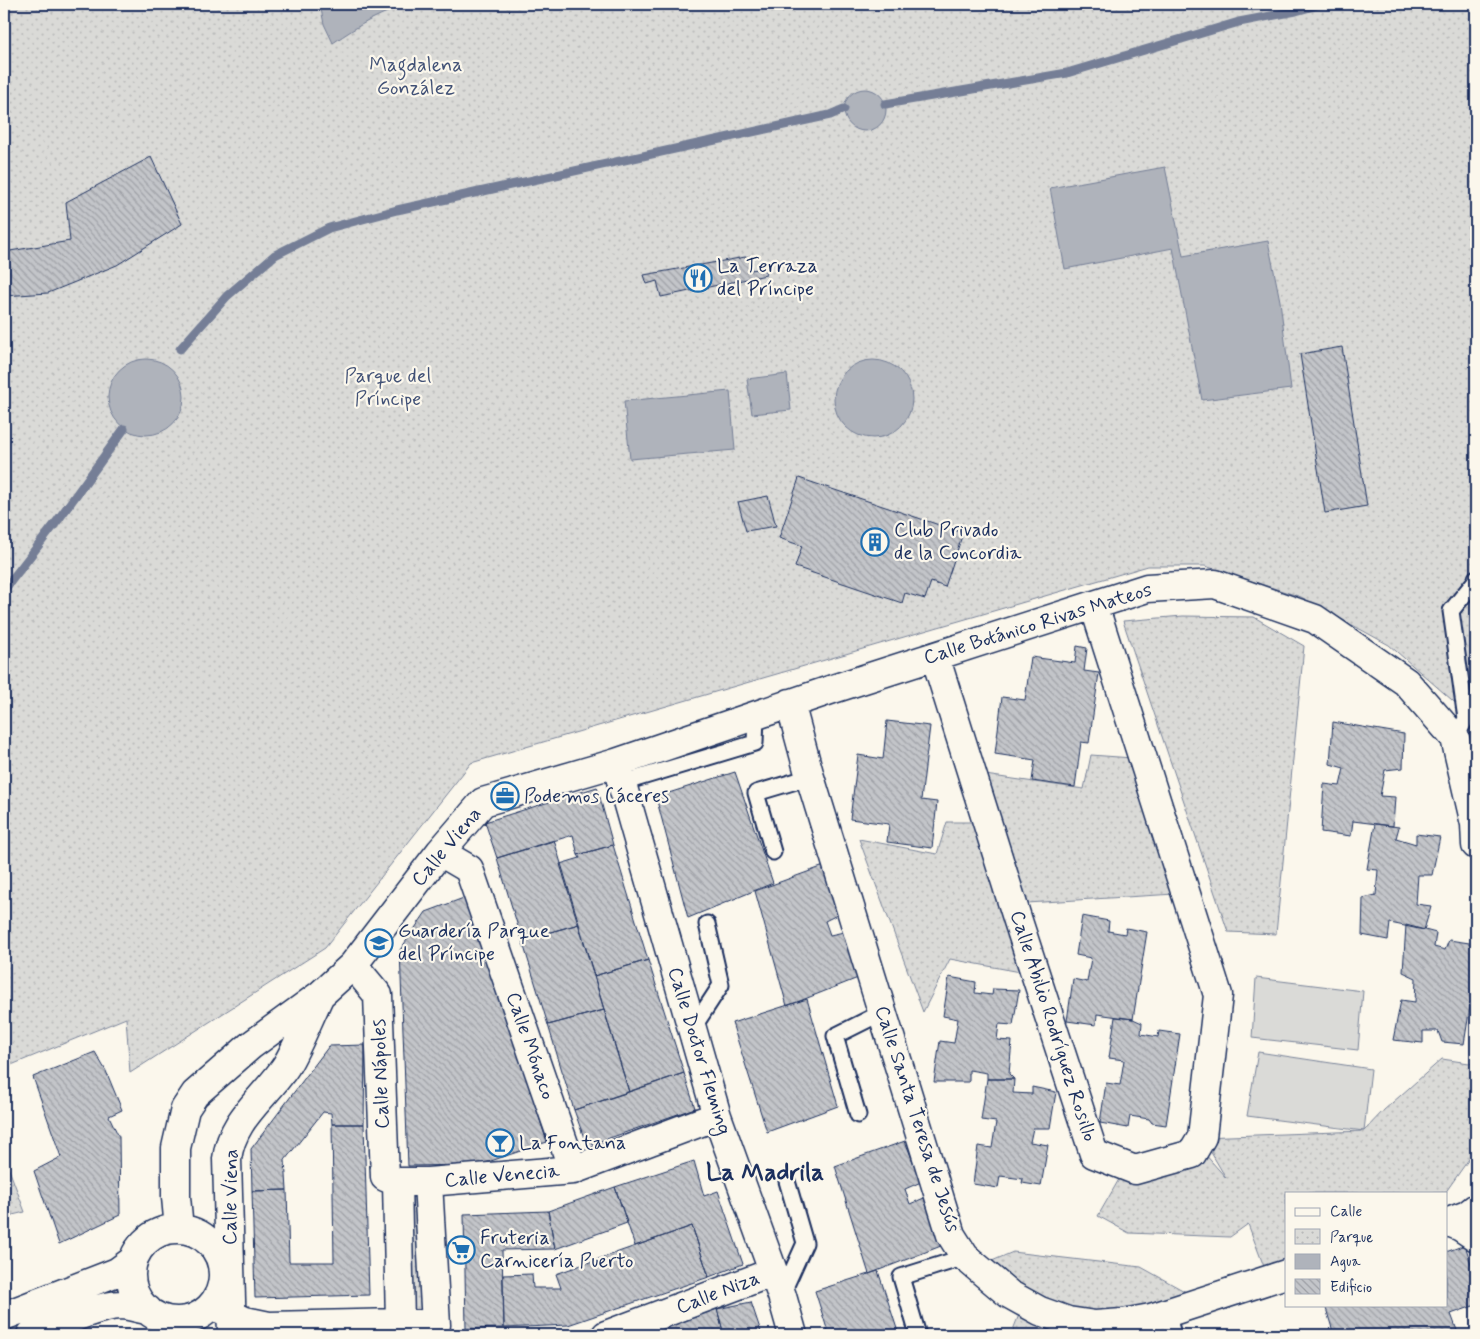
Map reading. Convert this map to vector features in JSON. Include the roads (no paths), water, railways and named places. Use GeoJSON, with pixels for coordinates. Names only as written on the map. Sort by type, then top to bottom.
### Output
{"type":"FeatureCollection","features":[{"type":"Feature","properties":{"kind":"street","name":"Calle Botánico Rivas Mateos"},"geometry":{"type":"LineString","coordinates":[[619,773],[756,715],[1146,588],[1214,584],[1315,619],[1406,682],[1455,738]]}},
{"type":"Feature","properties":{"kind":"street","name":"Calle Abilio Rodríguez Rosillo"},"geometry":{"type":"LineString","coordinates":[[935,656],[1015,912],[1094,1154],[1135,1170],[1192,1154],[1202,1138],[1218,995],[1094,605]]}},
{"type":"Feature","properties":{"kind":"street","name":"Calle Santa Teresa de Jesús"},"geometry":{"type":"LineString","coordinates":[[790,704],[810,777],[952,1235],[965,1257],[1009,1294],[1040,1311],[1068,1321],[1095,1325],[1123,1323],[1170,1324],[1285,1274]]}},
{"type":"Feature","properties":{"kind":"street"},"geometry":{"type":"LineString","coordinates":[[1455,738],[1475,824],[1476,845]]}},
{"type":"Feature","properties":{"kind":"street","name":"Calle Viena"},"geometry":{"type":"LineString","coordinates":[[179,1229],[176,1197],[176,1148],[185,1109],[195,1094],[244,1051],[320,995],[354,965],[440,852],[482,802],[619,773]]}},
{"type":"Feature","properties":{"kind":"street","name":"Calle Doctor Fleming"},"geometry":{"type":"LineString","coordinates":[[619,773],[717,1116],[777,1284],[793,1335]]}},
{"type":"Feature","properties":{"kind":"street","name":"Calle Mónaco"},"geometry":{"type":"LineString","coordinates":[[440,852],[469,869],[573,1170]]}},
{"type":"Feature","properties":{"kind":"street","name":"Calle Nápoles"},"geometry":{"type":"LineString","coordinates":[[354,965],[378,995],[385,1177],[397,1182]]}},
{"type":"Feature","properties":{"kind":"street","name":"Calle Viena"},"geometry":{"type":"LineString","coordinates":[[225,1318],[229,1252],[227,1159],[229,1146],[243,1117],[286,1066],[320,995]]}},
{"type":"Feature","properties":{"kind":"street","name":"Calle Venecia"},"geometry":{"type":"LineString","coordinates":[[428,1182],[573,1170],[717,1116]]}},
{"type":"Feature","properties":{"kind":"street"},"geometry":{"type":"LineString","coordinates":[[225,1318],[219,1294],[223,1281],[219,1256],[212,1245],[203,1237],[191,1231],[179,1229],[164,1230],[150,1237],[139,1248],[132,1261],[132,1288],[138,1300],[148,1310],[178,1328],[197,1316],[246,1320],[269,1326],[400,1323],[440,1330],[428,1182],[397,1182],[400,1323]]}},
{"type":"Feature","properties":{"kind":"street"},"geometry":{"type":"LineString","coordinates":[[1448,1223],[1468,1215],[1476,1208]]}},
{"type":"Feature","properties":{"kind":"street"},"geometry":{"type":"LineString","coordinates":[[1448,1223],[1460,1226],[1476,1237]]}},
{"type":"Feature","properties":{"kind":"street"},"geometry":{"type":"LineString","coordinates":[[4,1316],[117,1272],[132,1261]]}},
{"type":"Feature","properties":{"kind":"street","name":"Calle Niza"},"geometry":{"type":"LineString","coordinates":[[615,1334],[777,1284]]}},
{"type":"Feature","properties":{"kind":"street"},"geometry":{"type":"LineString","coordinates":[[31,1335],[77,1317],[110,1307],[122,1305],[148,1310]]}},
{"type":"Feature","properties":{"kind":"lane"},"geometry":{"type":"LineString","coordinates":[[1455,738],[1466,719],[1452,610],[1476,579]]}},
{"type":"Feature","properties":{"kind":"lane"},"geometry":{"type":"LineString","coordinates":[[773,852],[756,793],[810,777]]}},
{"type":"Feature","properties":{"kind":"lane"},"geometry":{"type":"LineString","coordinates":[[692,1032],[722,985],[707,924]]}},
{"type":"Feature","properties":{"kind":"lane"},"geometry":{"type":"LineString","coordinates":[[858,1115],[835,1036],[883,1012]]}},
{"type":"Feature","properties":{"kind":"lane"},"geometry":{"type":"LineString","coordinates":[[777,1284],[805,1243],[787,1181]]}},
{"type":"Feature","properties":{"kind":"lane"},"geometry":{"type":"LineString","coordinates":[[918,1335],[901,1277],[965,1257]]}},
{"type":"Feature","properties":{"kind":"water"},"geometry":{"type":"Polygon","coordinates":[[[320,4],[413,4],[371,19],[333,43],[324,24],[320,4]]]}},
{"type":"Feature","properties":{"kind":"water"},"geometry":{"type":"Polygon","coordinates":[[[865,89],[880,95],[886,110],[880,125],[865,131],[850,125],[844,110],[850,95],[865,89]]]}},
{"type":"Feature","properties":{"kind":"water"},"geometry":{"type":"Polygon","coordinates":[[[1165,167],[1183,256],[1268,241],[1280,301],[1291,389],[1202,400],[1173,248],[1065,269],[1050,188],[1165,167]]]}},
{"type":"Feature","properties":{"kind":"water"},"geometry":{"type":"Polygon","coordinates":[[[139,359],[153,359],[167,365],[178,376],[184,390],[181,412],[173,424],[153,435],[139,435],[125,429],[114,418],[108,404],[108,390],[114,376],[125,365],[139,359]]]}},
{"type":"Feature","properties":{"kind":"water"},"geometry":{"type":"Polygon","coordinates":[[[865,360],[881,360],[895,366],[906,377],[912,391],[912,407],[906,421],[895,432],[881,438],[865,438],[851,432],[840,421],[834,407],[834,391],[840,377],[851,366],[865,360]]]}},
{"type":"Feature","properties":{"kind":"water"},"geometry":{"type":"Polygon","coordinates":[[[787,374],[791,410],[752,414],[747,379],[787,374]]]}},
{"type":"Feature","properties":{"kind":"water"},"geometry":{"type":"Polygon","coordinates":[[[730,391],[735,450],[630,459],[624,401],[730,391]]]}},
{"type":"Feature","properties":{"kind":"waterway"},"geometry":{"type":"LineString","coordinates":[[885,104],[1067,73],[1239,22],[1321,4]]}},
{"type":"Feature","properties":{"kind":"waterway"},"geometry":{"type":"LineString","coordinates":[[180,349],[227,296],[275,255],[329,228],[397,210],[830,115],[844,109]]}},
{"type":"Feature","properties":{"kind":"waterway"},"geometry":{"type":"LineString","coordinates":[[4,590],[124,429]]}},
{"type":"Feature","properties":{"kind":"place","name":"La Terraza del Príncipe"},"geometry":{"type":"Point","coordinates":[698,278]}},
{"type":"Feature","properties":{"kind":"place","name":"Club Privado de la Concordia"},"geometry":{"type":"Point","coordinates":[875,542]}},
{"type":"Feature","properties":{"kind":"place","name":"Podemos Cáceres"},"geometry":{"type":"Point","coordinates":[505,796]}},
{"type":"Feature","properties":{"kind":"place","name":"Guardería Parque del Príncipe"},"geometry":{"type":"Point","coordinates":[379,943]}},
{"type":"Feature","properties":{"kind":"place","name":"La Fontana"},"geometry":{"type":"Point","coordinates":[500,1143]}},
{"type":"Feature","properties":{"kind":"place","name":"Fruteria Carnicería Puerto"},"geometry":{"type":"Point","coordinates":[461,1250]}},
{"type":"Feature","properties":{"kind":"district","name":"La Madrila"},"geometry":{"type":"Point","coordinates":[765,1173]}},
{"type":"Feature","properties":{"kind":"park label","name":"Magdalena González"},"geometry":{"type":"Point","coordinates":[416,76]}},
{"type":"Feature","properties":{"kind":"park label","name":"Parque del Príncipe"},"geometry":{"type":"Point","coordinates":[388,388]}}]}
